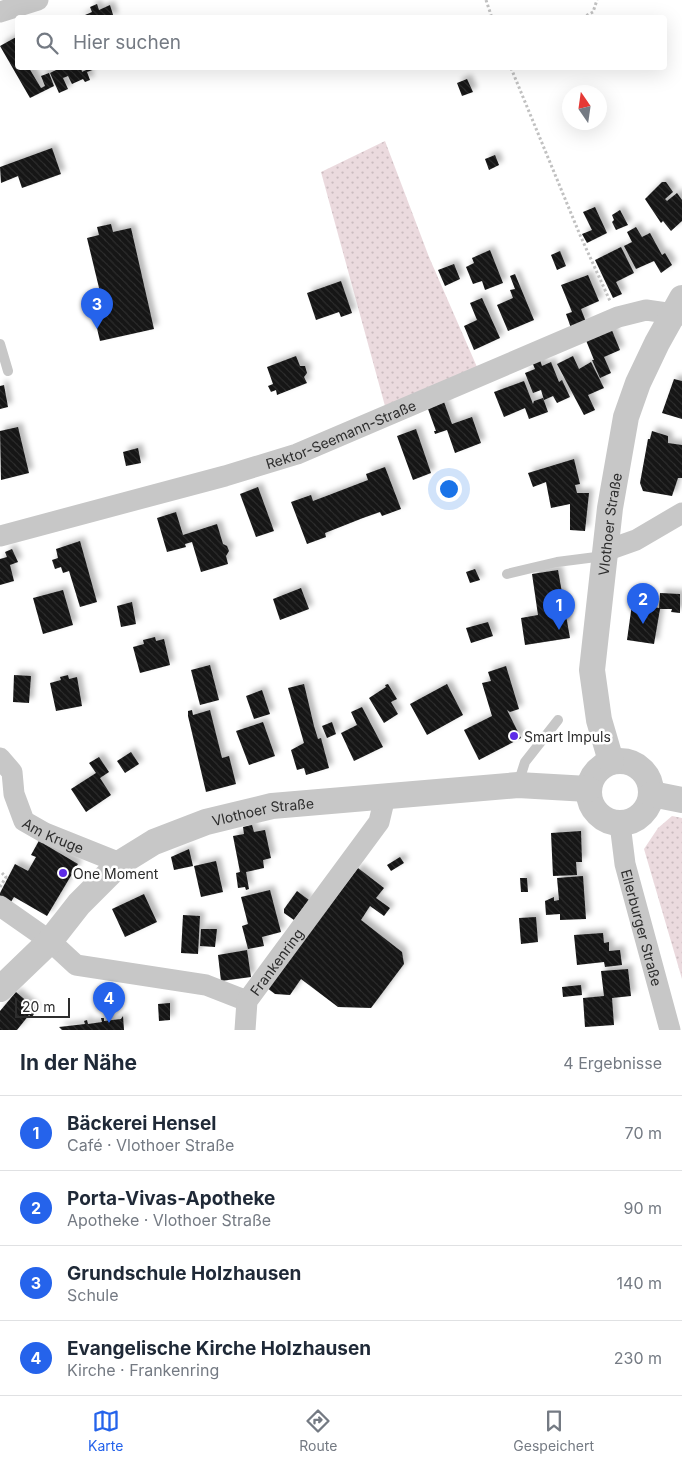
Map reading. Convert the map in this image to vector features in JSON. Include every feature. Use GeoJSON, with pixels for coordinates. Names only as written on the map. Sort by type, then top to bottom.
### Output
{"type":"FeatureCollection","features":[{"type":"Feature","properties":{"kind":"street"},"geometry":{"type":"LineString","coordinates":[[9,7],[38,0]]}},
{"type":"Feature","properties":{"kind":"street","name":"Rektor-Seemann-Straße"},"geometry":{"type":"LineString","coordinates":[[0,536],[225,476],[297,454],[618,317],[646,310],[678,309]]}},
{"type":"Feature","properties":{"kind":"street","name":"Vlothoer Straße"},"geometry":{"type":"LineString","coordinates":[[611,761],[598,720],[592,670],[610,508],[626,417],[638,383],[678,309]]}},
{"type":"Feature","properties":{"kind":"street"},"geometry":{"type":"LineString","coordinates":[[605,553],[636,540],[682,513]]}},
{"type":"Feature","properties":{"kind":"street","name":"Am Kruge"},"geometry":{"type":"LineString","coordinates":[[0,758],[12,772],[14,794],[24,821],[46,833],[120,863]]}},
{"type":"Feature","properties":{"kind":"street"},"geometry":{"type":"LineString","coordinates":[[622,760],[640,767],[650,782],[652,794],[647,809],[635,820],[620,824],[607,821],[593,809],[588,789],[593,775],[601,766],[611,761],[622,760]]}},
{"type":"Feature","properties":{"kind":"street","name":"Vlothoer Straße"},"geometry":{"type":"LineString","coordinates":[[0,989],[50,941],[79,904],[120,863],[154,842],[189,829],[272,806],[518,785],[588,789]]}},
{"type":"Feature","properties":{"kind":"street"},"geometry":{"type":"LineString","coordinates":[[652,794],[682,800]]}},
{"type":"Feature","properties":{"kind":"street","name":"Frankenring"},"geometry":{"type":"LineString","coordinates":[[0,906],[50,941],[76,965],[206,985],[247,1001],[379,822],[385,797]]}},
{"type":"Feature","properties":{"kind":"street","name":"Ellerburger Straße"},"geometry":{"type":"LineString","coordinates":[[620,824],[625,864],[670,1030]]}},
{"type":"Feature","properties":{"kind":"street"},"geometry":{"type":"LineString","coordinates":[[246,1030],[247,1001]]}},
{"type":"Feature","properties":{"kind":"lane"},"geometry":{"type":"LineString","coordinates":[[0,344],[8,372]]}},
{"type":"Feature","properties":{"kind":"lane"},"geometry":{"type":"LineString","coordinates":[[506,574],[605,553]]}},
{"type":"Feature","properties":{"kind":"lane"},"geometry":{"type":"LineString","coordinates":[[518,785],[525,762],[558,720]]}},
{"type":"Feature","properties":{"kind":"path"},"geometry":{"type":"LineString","coordinates":[[486,0],[491,15]]}},
{"type":"Feature","properties":{"kind":"path"},"geometry":{"type":"LineString","coordinates":[[588,15],[593,12],[597,0]]}},
{"type":"Feature","properties":{"kind":"path"},"geometry":{"type":"LineString","coordinates":[[512,70],[580,235],[618,317]]}},
{"type":"Feature","properties":{"kind":"path"},"geometry":{"type":"LineString","coordinates":[[0,887],[6,877],[2,873]]}},
{"type":"Feature","properties":{"kind":"shaded area"},"geometry":{"type":"Polygon","coordinates":[[[385,141],[429,257],[477,367],[385,406],[321,172],[385,141]]]}},
{"type":"Feature","properties":{"kind":"shaded area"},"geometry":{"type":"Polygon","coordinates":[[[672,816],[682,818],[682,979],[644,849],[658,828],[672,816]]]}},
{"type":"Feature","properties":{"kind":"building"},"geometry":{"type":"Polygon","coordinates":[[[97,4],[99,10],[110,5],[113,15],[85,15],[92,12],[90,7],[97,4]]]}},
{"type":"Feature","properties":{"kind":"building"},"geometry":{"type":"Polygon","coordinates":[[[15,38],[15,70],[30,70],[41,88],[45,86],[41,76],[49,73],[54,86],[30,98],[0,46],[15,38]]]}},
{"type":"Feature","properties":{"kind":"building"},"geometry":{"type":"Polygon","coordinates":[[[56,70],[82,70],[82,72],[92,70],[87,72],[90,80],[85,82],[83,79],[72,84],[68,76],[63,78],[68,89],[59,93],[50,73],[56,70]]]}},
{"type":"Feature","properties":{"kind":"building"},"geometry":{"type":"Polygon","coordinates":[[[467,79],[473,92],[462,96],[457,83],[467,79]]]}},
{"type":"Feature","properties":{"kind":"building"},"geometry":{"type":"Polygon","coordinates":[[[52,148],[61,174],[22,188],[18,176],[1,183],[0,167],[52,148]]]}},
{"type":"Feature","properties":{"kind":"building"},"geometry":{"type":"Polygon","coordinates":[[[495,155],[499,165],[489,170],[485,159],[495,155]]]}},
{"type":"Feature","properties":{"kind":"building"},"geometry":{"type":"Polygon","coordinates":[[[662,182],[666,182],[673,192],[665,199],[667,201],[677,193],[682,200],[682,221],[671,231],[663,221],[661,223],[645,199],[662,182]]]}},
{"type":"Feature","properties":{"kind":"building"},"geometry":{"type":"Polygon","coordinates":[[[595,207],[607,233],[587,243],[582,234],[592,230],[583,212],[595,207]]]}},
{"type":"Feature","properties":{"kind":"building"},"geometry":{"type":"Polygon","coordinates":[[[620,210],[628,225],[616,230],[612,222],[614,220],[612,215],[620,210]]]}},
{"type":"Feature","properties":{"kind":"building"},"geometry":{"type":"Polygon","coordinates":[[[111,224],[113,232],[131,228],[154,329],[100,341],[89,295],[100,292],[87,238],[99,235],[97,227],[111,224]]]}},
{"type":"Feature","properties":{"kind":"building"},"geometry":{"type":"Polygon","coordinates":[[[636,227],[642,237],[650,233],[662,255],[665,253],[672,265],[661,273],[654,261],[636,269],[624,246],[632,242],[627,232],[636,227]]]}},
{"type":"Feature","properties":{"kind":"building"},"geometry":{"type":"Polygon","coordinates":[[[621,247],[634,273],[616,282],[622,294],[613,298],[595,260],[621,247]]]}},
{"type":"Feature","properties":{"kind":"building"},"geometry":{"type":"Polygon","coordinates":[[[490,250],[503,283],[485,290],[482,281],[473,284],[466,267],[474,263],[472,258],[490,250]]]}},
{"type":"Feature","properties":{"kind":"building"},"geometry":{"type":"Polygon","coordinates":[[[560,251],[566,266],[557,270],[551,255],[560,251]]]}},
{"type":"Feature","properties":{"kind":"building"},"geometry":{"type":"Polygon","coordinates":[[[454,264],[460,279],[445,286],[438,270],[454,264]]]}},
{"type":"Feature","properties":{"kind":"building"},"geometry":{"type":"Polygon","coordinates":[[[515,274],[534,320],[508,331],[497,305],[513,298],[510,290],[515,289],[510,276],[515,274]]]}},
{"type":"Feature","properties":{"kind":"building"},"geometry":{"type":"Polygon","coordinates":[[[588,275],[599,301],[581,309],[586,322],[571,328],[566,314],[572,312],[561,285],[588,275]]]}},
{"type":"Feature","properties":{"kind":"building"},"geometry":{"type":"Polygon","coordinates":[[[341,281],[352,313],[341,317],[339,312],[316,320],[307,293],[341,281]]]}},
{"type":"Feature","properties":{"kind":"building"},"geometry":{"type":"Polygon","coordinates":[[[482,298],[500,338],[474,350],[464,326],[477,320],[470,303],[482,298]]]}},
{"type":"Feature","properties":{"kind":"building"},"geometry":{"type":"Polygon","coordinates":[[[611,328],[620,350],[604,357],[611,373],[600,378],[585,338],[611,328]]]}},
{"type":"Feature","properties":{"kind":"building"},"geometry":{"type":"Polygon","coordinates":[[[296,356],[300,366],[305,366],[307,373],[304,377],[307,383],[277,395],[276,390],[271,392],[268,386],[273,384],[267,367],[296,356]]]}},
{"type":"Feature","properties":{"kind":"building"},"geometry":{"type":"Polygon","coordinates":[[[573,356],[579,369],[591,362],[604,388],[588,395],[595,410],[584,415],[557,364],[573,356]]]}},
{"type":"Feature","properties":{"kind":"building"},"geometry":{"type":"Polygon","coordinates":[[[540,360],[542,366],[551,362],[559,382],[562,380],[570,397],[557,403],[553,396],[544,400],[541,390],[533,393],[525,373],[535,369],[532,362],[540,360]]]}},
{"type":"Feature","properties":{"kind":"building"},"geometry":{"type":"Polygon","coordinates":[[[674,379],[682,381],[682,419],[662,413],[674,379]]]}},
{"type":"Feature","properties":{"kind":"building"},"geometry":{"type":"Polygon","coordinates":[[[524,381],[533,404],[534,401],[543,398],[548,412],[529,419],[525,408],[504,417],[494,392],[524,381]]]}},
{"type":"Feature","properties":{"kind":"building"},"geometry":{"type":"Polygon","coordinates":[[[4,385],[8,407],[0,409],[0,386],[4,385]]]}},
{"type":"Feature","properties":{"kind":"building"},"geometry":{"type":"Polygon","coordinates":[[[444,402],[452,424],[472,417],[481,443],[455,453],[447,430],[435,434],[434,431],[436,431],[428,409],[444,402]]]}},
{"type":"Feature","properties":{"kind":"building"},"geometry":{"type":"Polygon","coordinates":[[[18,427],[29,473],[1,480],[0,431],[18,427]]]}},
{"type":"Feature","properties":{"kind":"building"},"geometry":{"type":"Polygon","coordinates":[[[416,429],[431,473],[413,480],[397,436],[416,429]]]}},
{"type":"Feature","properties":{"kind":"building"},"geometry":{"type":"Polygon","coordinates":[[[652,431],[668,436],[668,443],[682,445],[682,478],[678,478],[672,496],[643,491],[640,483],[648,439],[650,439],[652,431]]]}},
{"type":"Feature","properties":{"kind":"building"},"geometry":{"type":"Polygon","coordinates":[[[138,448],[141,463],[126,466],[123,452],[138,448]]]}},
{"type":"Feature","properties":{"kind":"building"},"geometry":{"type":"Polygon","coordinates":[[[574,459],[580,484],[575,485],[577,493],[589,493],[585,531],[570,530],[570,504],[551,508],[546,482],[533,487],[528,473],[574,459]]]}},
{"type":"Feature","properties":{"kind":"building"},"geometry":{"type":"Polygon","coordinates":[[[385,467],[401,509],[382,516],[380,512],[363,518],[325,533],[326,537],[307,544],[291,502],[311,495],[313,501],[368,480],[366,474],[385,467]]]}},
{"type":"Feature","properties":{"kind":"building"},"geometry":{"type":"Polygon","coordinates":[[[258,487],[274,531],[256,537],[240,494],[258,487]]]}},
{"type":"Feature","properties":{"kind":"building"},"geometry":{"type":"Polygon","coordinates":[[[176,512],[183,535],[217,524],[223,544],[227,546],[229,551],[226,556],[228,564],[201,572],[192,542],[185,544],[186,547],[167,552],[157,518],[176,512]]]}},
{"type":"Feature","properties":{"kind":"building"},"geometry":{"type":"Polygon","coordinates":[[[80,541],[97,602],[80,607],[69,571],[63,573],[61,567],[55,569],[52,560],[58,558],[56,549],[80,541]]]}},
{"type":"Feature","properties":{"kind":"building"},"geometry":{"type":"Polygon","coordinates":[[[12,549],[18,562],[10,565],[14,581],[0,585],[0,559],[7,557],[5,552],[12,549]]]}},
{"type":"Feature","properties":{"kind":"building"},"geometry":{"type":"Polygon","coordinates":[[[475,569],[480,580],[470,583],[466,572],[475,569]]]}},
{"type":"Feature","properties":{"kind":"building"},"geometry":{"type":"Polygon","coordinates":[[[558,570],[570,638],[525,645],[521,618],[538,615],[532,574],[558,570]]]}},
{"type":"Feature","properties":{"kind":"building"},"geometry":{"type":"Polygon","coordinates":[[[301,588],[309,609],[280,620],[273,599],[301,588]]]}},
{"type":"Feature","properties":{"kind":"building"},"geometry":{"type":"Polygon","coordinates":[[[63,590],[73,625],[43,634],[33,598],[63,590]]]}},
{"type":"Feature","properties":{"kind":"building"},"geometry":{"type":"Polygon","coordinates":[[[660,593],[680,594],[680,613],[671,612],[672,609],[660,609],[654,644],[627,640],[632,604],[659,608],[660,593]]]}},
{"type":"Feature","properties":{"kind":"building"},"geometry":{"type":"Polygon","coordinates":[[[132,602],[136,624],[121,627],[117,606],[132,602]]]}},
{"type":"Feature","properties":{"kind":"building"},"geometry":{"type":"Polygon","coordinates":[[[488,622],[493,636],[471,643],[466,628],[488,622]]]}},
{"type":"Feature","properties":{"kind":"building"},"geometry":{"type":"Polygon","coordinates":[[[155,637],[156,641],[164,639],[170,665],[140,673],[133,647],[144,644],[143,640],[155,637]]]}},
{"type":"Feature","properties":{"kind":"building"},"geometry":{"type":"Polygon","coordinates":[[[210,665],[219,700],[200,705],[191,670],[210,665]]]}},
{"type":"Feature","properties":{"kind":"building"},"geometry":{"type":"Polygon","coordinates":[[[506,666],[519,709],[510,712],[507,710],[521,738],[479,760],[464,730],[492,716],[482,683],[491,681],[488,672],[506,666]]]}},
{"type":"Feature","properties":{"kind":"building"},"geometry":{"type":"Polygon","coordinates":[[[14,675],[31,676],[29,703],[13,702],[14,675]]]}},
{"type":"Feature","properties":{"kind":"building"},"geometry":{"type":"Polygon","coordinates":[[[68,675],[69,679],[77,677],[82,706],[56,711],[50,683],[61,680],[60,677],[68,675]]]}},
{"type":"Feature","properties":{"kind":"building"},"geometry":{"type":"Polygon","coordinates":[[[304,684],[314,726],[318,739],[321,738],[329,768],[306,775],[304,768],[297,770],[291,750],[304,743],[288,688],[304,684]]]}},
{"type":"Feature","properties":{"kind":"building"},"geometry":{"type":"Polygon","coordinates":[[[388,684],[397,699],[391,702],[398,714],[384,723],[369,698],[388,684]]]}},
{"type":"Feature","properties":{"kind":"building"},"geometry":{"type":"Polygon","coordinates":[[[447,684],[463,715],[427,735],[410,704],[447,684]]]}},
{"type":"Feature","properties":{"kind":"building"},"geometry":{"type":"Polygon","coordinates":[[[262,690],[270,714],[254,719],[246,696],[262,690]]]}},
{"type":"Feature","properties":{"kind":"building"},"geometry":{"type":"Polygon","coordinates":[[[362,707],[383,747],[354,761],[341,733],[357,725],[351,712],[362,707]]]}},
{"type":"Feature","properties":{"kind":"building"},"geometry":{"type":"Polygon","coordinates":[[[192,710],[193,715],[210,710],[222,758],[229,756],[236,784],[206,792],[188,716],[188,711],[192,710]]]}},
{"type":"Feature","properties":{"kind":"building"},"geometry":{"type":"Polygon","coordinates":[[[263,722],[275,756],[249,765],[236,731],[263,722]]]}},
{"type":"Feature","properties":{"kind":"building"},"geometry":{"type":"Polygon","coordinates":[[[332,722],[336,734],[327,738],[322,726],[332,722]]]}},
{"type":"Feature","properties":{"kind":"building"},"geometry":{"type":"Polygon","coordinates":[[[131,752],[139,764],[125,773],[117,761],[131,752]]]}},
{"type":"Feature","properties":{"kind":"building"},"geometry":{"type":"Polygon","coordinates":[[[99,757],[109,772],[100,778],[111,795],[86,812],[71,789],[96,773],[89,763],[99,757]]]}},
{"type":"Feature","properties":{"kind":"building"},"geometry":{"type":"Polygon","coordinates":[[[252,825],[254,832],[265,830],[271,858],[263,860],[264,868],[246,872],[249,889],[246,890],[245,887],[238,888],[236,873],[240,872],[233,836],[244,834],[243,827],[252,825]]]}},
{"type":"Feature","properties":{"kind":"building"},"geometry":{"type":"Polygon","coordinates":[[[581,831],[582,862],[576,862],[577,875],[553,876],[551,833],[581,831]]]}},
{"type":"Feature","properties":{"kind":"building"},"geometry":{"type":"Polygon","coordinates":[[[41,837],[47,840],[44,844],[78,864],[47,916],[14,897],[9,905],[0,900],[0,893],[15,864],[28,871],[36,857],[31,855],[41,837]]]}},
{"type":"Feature","properties":{"kind":"building"},"geometry":{"type":"Polygon","coordinates":[[[189,849],[193,866],[174,870],[171,857],[189,849]]]}},
{"type":"Feature","properties":{"kind":"building"},"geometry":{"type":"Polygon","coordinates":[[[400,857],[404,863],[391,871],[387,865],[400,857]]]}},
{"type":"Feature","properties":{"kind":"building"},"geometry":{"type":"Polygon","coordinates":[[[216,861],[223,892],[201,897],[194,866],[216,861]]]}},
{"type":"Feature","properties":{"kind":"building"},"geometry":{"type":"Polygon","coordinates":[[[358,868],[384,888],[376,898],[390,908],[384,916],[370,906],[361,920],[402,952],[404,964],[371,1008],[338,1007],[301,979],[290,995],[275,994],[267,988],[358,868]]]}},
{"type":"Feature","properties":{"kind":"building"},"geometry":{"type":"Polygon","coordinates":[[[583,876],[586,919],[560,920],[560,914],[546,915],[545,901],[554,897],[554,901],[559,900],[557,878],[583,876]]]}},
{"type":"Feature","properties":{"kind":"building"},"geometry":{"type":"Polygon","coordinates":[[[520,878],[527,878],[528,892],[521,892],[520,878]]]}},
{"type":"Feature","properties":{"kind":"building"},"geometry":{"type":"Polygon","coordinates":[[[270,890],[281,932],[262,937],[264,946],[248,949],[242,926],[248,924],[241,897],[270,890]]]}},
{"type":"Feature","properties":{"kind":"building"},"geometry":{"type":"Polygon","coordinates":[[[297,891],[309,900],[294,920],[284,913],[284,909],[297,891]]]}},
{"type":"Feature","properties":{"kind":"building"},"geometry":{"type":"Polygon","coordinates":[[[144,894],[157,922],[125,937],[112,909],[144,894]]]}},
{"type":"Feature","properties":{"kind":"building"},"geometry":{"type":"Polygon","coordinates":[[[183,915],[200,916],[198,954],[181,953],[183,915]]]}},
{"type":"Feature","properties":{"kind":"building"},"geometry":{"type":"Polygon","coordinates":[[[536,917],[538,942],[521,944],[519,918],[536,917]]]}},
{"type":"Feature","properties":{"kind":"building"},"geometry":{"type":"Polygon","coordinates":[[[201,929],[217,929],[215,947],[200,946],[201,929]]]}},
{"type":"Feature","properties":{"kind":"building"},"geometry":{"type":"Polygon","coordinates":[[[603,933],[604,943],[609,942],[609,951],[620,950],[622,965],[605,967],[604,962],[577,965],[574,935],[603,933]]]}},
{"type":"Feature","properties":{"kind":"building"},"geometry":{"type":"Polygon","coordinates":[[[247,950],[251,977],[221,981],[218,955],[247,950]]]}},
{"type":"Feature","properties":{"kind":"building"},"geometry":{"type":"Polygon","coordinates":[[[628,969],[631,996],[612,998],[614,1025],[585,1027],[583,998],[604,996],[601,971],[628,969]]]}},
{"type":"Feature","properties":{"kind":"building"},"geometry":{"type":"Polygon","coordinates":[[[581,985],[582,995],[563,997],[562,987],[581,985]]]}},
{"type":"Feature","properties":{"kind":"building"},"geometry":{"type":"Polygon","coordinates":[[[16,992],[36,1009],[32,1018],[29,1015],[17,1030],[0,1030],[0,1011],[16,992]]]}},
{"type":"Feature","properties":{"kind":"building"},"geometry":{"type":"Polygon","coordinates":[[[170,1003],[170,1020],[159,1021],[158,1004],[170,1003]]]}},
{"type":"Feature","properties":{"kind":"building"},"geometry":{"type":"Polygon","coordinates":[[[123,1016],[124,1030],[62,1030],[59,1027],[85,1024],[84,1021],[87,1020],[88,1024],[102,1022],[101,1018],[104,1018],[104,1021],[121,1019],[123,1016]]]}},
{"type":"Feature","properties":{"kind":"place","name":"Grundschule Holzhausen"},"geometry":{"type":"Point","coordinates":[97,329]}},
{"type":"Feature","properties":{"kind":"place","name":"Porta-Vivas-Apotheke"},"geometry":{"type":"Point","coordinates":[643,624]}},
{"type":"Feature","properties":{"kind":"place","name":"Bäckerei Hensel"},"geometry":{"type":"Point","coordinates":[559,630]}},
{"type":"Feature","properties":{"kind":"place","name":"Smart Impuls"},"geometry":{"type":"Point","coordinates":[514,736]}},
{"type":"Feature","properties":{"kind":"place","name":"One Moment"},"geometry":{"type":"Point","coordinates":[63,873]}},
{"type":"Feature","properties":{"kind":"place","name":"Evangelische Kirche Holzhausen"},"geometry":{"type":"Point","coordinates":[109,1023]}}]}
